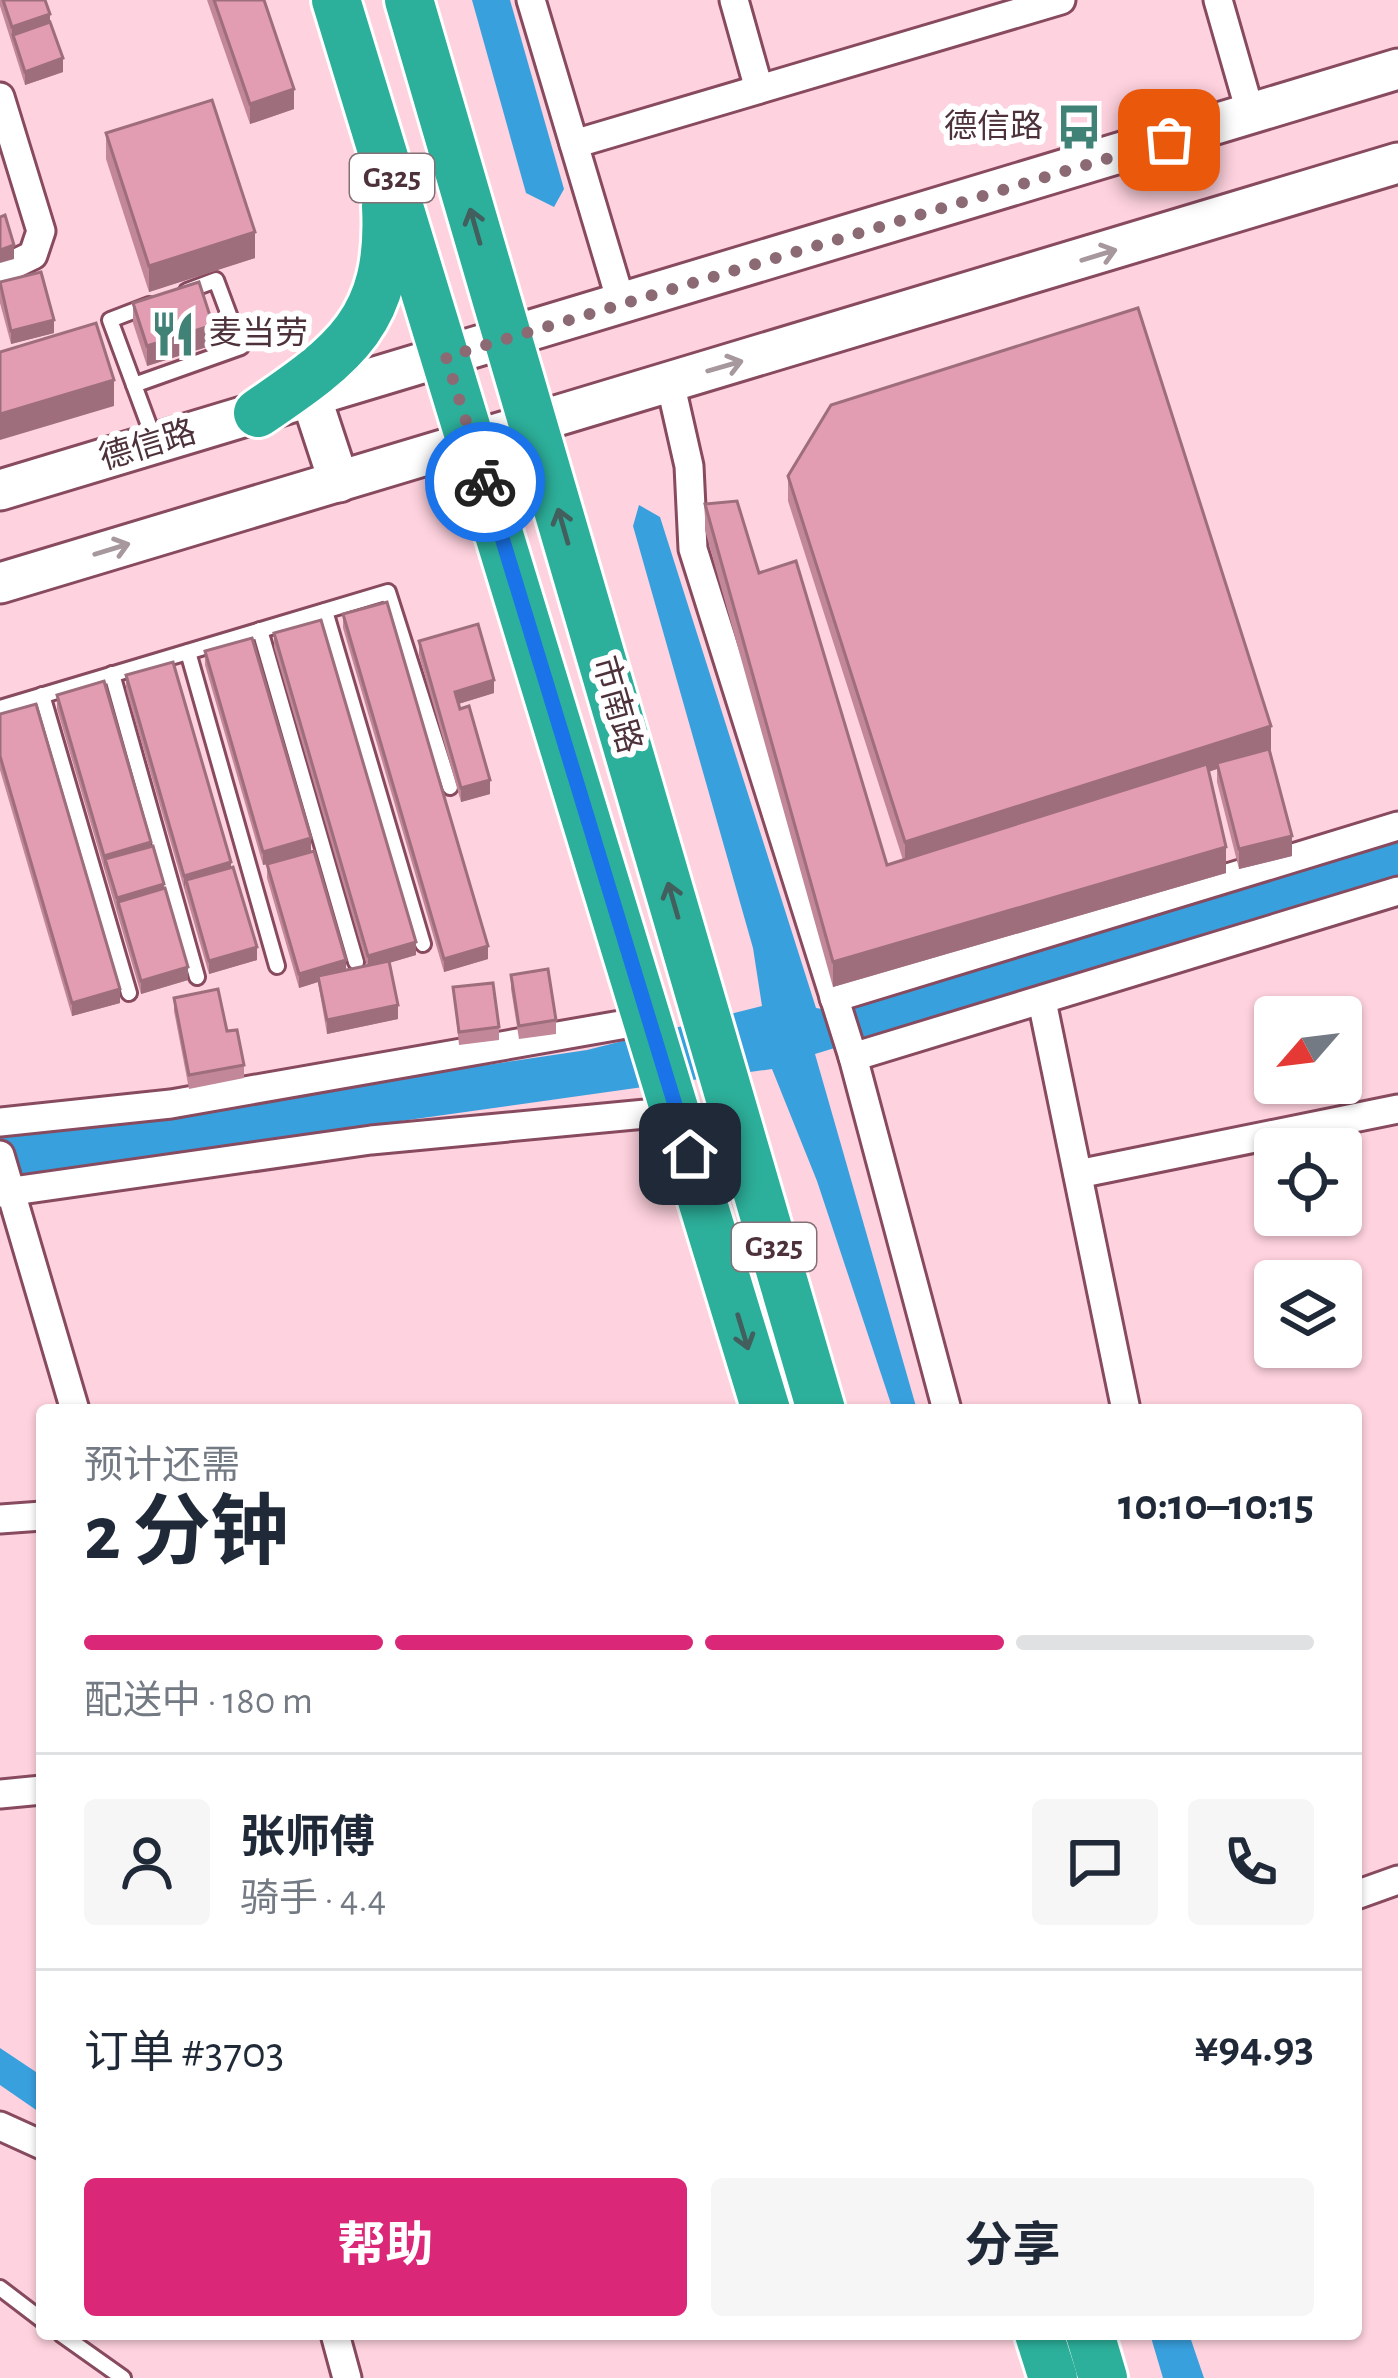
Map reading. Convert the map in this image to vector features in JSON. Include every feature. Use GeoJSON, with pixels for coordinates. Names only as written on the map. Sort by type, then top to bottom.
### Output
{"type":"FeatureCollection","features":[{"type":"Feature","properties":{"kind":"highway","name":"市南路"},"geometry":{"type":"LineString","coordinates":[[336,0],[764,1404]]}},
{"type":"Feature","properties":{"kind":"highway","name":"市南路"},"geometry":{"type":"LineString","coordinates":[[409,0],[819,1404]]}},
{"type":"Feature","properties":{"kind":"highway"},"geometry":{"type":"LineString","coordinates":[[258,413],[331,363],[367,321],[388,243],[384,153]]}},
{"type":"Feature","properties":{"kind":"highway"},"geometry":{"type":"LineString","coordinates":[[1041,2340],[1053,2378]]}},
{"type":"Feature","properties":{"kind":"highway"},"geometry":{"type":"LineString","coordinates":[[1092,2340],[1103,2378]]}},
{"type":"Feature","properties":{"kind":"street"},"geometry":{"type":"LineString","coordinates":[[531,0],[622,305]]}},
{"type":"Feature","properties":{"kind":"street"},"geometry":{"type":"LineString","coordinates":[[734,0],[759,89]]}},
{"type":"Feature","properties":{"kind":"street"},"geometry":{"type":"LineString","coordinates":[[574,144],[1061,0]]}},
{"type":"Feature","properties":{"kind":"street"},"geometry":{"type":"LineString","coordinates":[[1218,0],[1251,115]]}},
{"type":"Feature","properties":{"kind":"street","name":"德信路"},"geometry":{"type":"LineString","coordinates":[[0,490],[1398,69]]}},
{"type":"Feature","properties":{"kind":"street"},"geometry":{"type":"LineString","coordinates":[[0,97],[41,231],[33,256],[0,271]]}},
{"type":"Feature","properties":{"kind":"street"},"geometry":{"type":"LineString","coordinates":[[0,583],[1398,163]]}},
{"type":"Feature","properties":{"kind":"street"},"geometry":{"type":"LineString","coordinates":[[670,382],[689,466],[693,550],[851,1052],[945,1404]]}},
{"type":"Feature","properties":{"kind":"street"},"geometry":{"type":"LineString","coordinates":[[311,397],[339,482]]}},
{"type":"Feature","properties":{"kind":"street"},"geometry":{"type":"LineString","coordinates":[[835,1003],[1398,826]]}},
{"type":"Feature","properties":{"kind":"street"},"geometry":{"type":"LineString","coordinates":[[851,1052],[1042,1001],[1398,892]]}},
{"type":"Feature","properties":{"kind":"street"},"geometry":{"type":"LineString","coordinates":[[1042,1001],[1125,1404]]}},
{"type":"Feature","properties":{"kind":"street"},"geometry":{"type":"LineString","coordinates":[[0,1122],[171,1104],[651,1023]]}},
{"type":"Feature","properties":{"kind":"street"},"geometry":{"type":"LineString","coordinates":[[73,1404],[5,1180],[675,1105]]}},
{"type":"Feature","properties":{"kind":"street"},"geometry":{"type":"LineString","coordinates":[[1078,1174],[1398,1109]]}},
{"type":"Feature","properties":{"kind":"street"},"geometry":{"type":"LineString","coordinates":[[0,1519],[36,1516]]}},
{"type":"Feature","properties":{"kind":"street"},"geometry":{"type":"LineString","coordinates":[[0,1794],[36,1791]]}},
{"type":"Feature","properties":{"kind":"street"},"geometry":{"type":"LineString","coordinates":[[1362,1893],[1398,1880]]}},
{"type":"Feature","properties":{"kind":"street"},"geometry":{"type":"LineString","coordinates":[[0,2126],[36,2142]]}},
{"type":"Feature","properties":{"kind":"street"},"geometry":{"type":"LineString","coordinates":[[336,2340],[346,2378]]}},
{"type":"Feature","properties":{"kind":"lane"},"geometry":{"type":"LineString","coordinates":[[134,385],[242,347],[216,280],[110,320],[155,444]]}},
{"type":"Feature","properties":{"kind":"lane"},"geometry":{"type":"LineString","coordinates":[[0,708],[388,592],[450,787]]}},
{"type":"Feature","properties":{"kind":"lane"},"geometry":{"type":"LineString","coordinates":[[325,611],[423,944]]}},
{"type":"Feature","properties":{"kind":"lane"},"geometry":{"type":"LineString","coordinates":[[260,630],[356,962]]}},
{"type":"Feature","properties":{"kind":"lane"},"geometry":{"type":"LineString","coordinates":[[188,652],[277,966]]}},
{"type":"Feature","properties":{"kind":"lane"},"geometry":{"type":"LineString","coordinates":[[112,674],[197,977]]}},
{"type":"Feature","properties":{"kind":"lane"},"geometry":{"type":"LineString","coordinates":[[42,695],[129,993]]}},
{"type":"Feature","properties":{"kind":"lane"},"geometry":{"type":"LineString","coordinates":[[0,2288],[36,2315]]}},
{"type":"Feature","properties":{"kind":"lane"},"geometry":{"type":"LineString","coordinates":[[69,2340],[123,2378]]}},
{"type":"Feature","properties":{"kind":"water"},"geometry":{"type":"Polygon","coordinates":[[[472,0],[510,0],[564,189],[554,207],[526,193],[472,0]]]}},
{"type":"Feature","properties":{"kind":"water"},"geometry":{"type":"Polygon","coordinates":[[[639,505],[660,517],[816,1008],[835,1011],[1398,842],[1398,876],[815,1054],[915,1404],[891,1404],[817,1181],[772,1069],[0,1177],[0,1138],[587,1050],[762,1006],[753,948],[633,526],[639,505]]]}},
{"type":"Feature","properties":{"kind":"water"},"geometry":{"type":"Polygon","coordinates":[[[0,2048],[36,2072],[36,2110],[0,2085],[0,2048]]]}},
{"type":"Feature","properties":{"kind":"water"},"geometry":{"type":"Polygon","coordinates":[[[1152,2340],[1191,2340],[1204,2378],[1163,2378],[1152,2340]]]}},
{"type":"Feature","properties":{"kind":"building"},"geometry":{"type":"Polygon","coordinates":[[[3,0],[45,0],[50,14],[12,27],[3,0]]]}},
{"type":"Feature","properties":{"kind":"building"},"geometry":{"type":"Polygon","coordinates":[[[214,0],[264,0],[294,89],[250,104],[214,0]]]}},
{"type":"Feature","properties":{"kind":"building"},"geometry":{"type":"Polygon","coordinates":[[[50,22],[63,58],[25,72],[13,35],[50,22]]]}},
{"type":"Feature","properties":{"kind":"building"},"geometry":{"type":"Polygon","coordinates":[[[212,100],[255,232],[149,266],[106,133],[212,100]]]}},
{"type":"Feature","properties":{"kind":"building"},"geometry":{"type":"Polygon","coordinates":[[[5,215],[14,245],[0,250],[0,217],[5,215]]]}},
{"type":"Feature","properties":{"kind":"building"},"geometry":{"type":"Polygon","coordinates":[[[41,272],[54,320],[11,331],[0,282],[41,272]]]}},
{"type":"Feature","properties":{"kind":"building"},"geometry":{"type":"Polygon","coordinates":[[[199,282],[213,325],[147,346],[133,303],[199,282]]]}},
{"type":"Feature","properties":{"kind":"building"},"geometry":{"type":"Polygon","coordinates":[[[1138,308],[1271,726],[905,842],[788,476],[831,405],[1138,308]]]}},
{"type":"Feature","properties":{"kind":"building"},"geometry":{"type":"Polygon","coordinates":[[[96,323],[114,380],[0,414],[0,352],[96,323]]]}},
{"type":"Feature","properties":{"kind":"building"},"geometry":{"type":"Polygon","coordinates":[[[737,501],[759,573],[796,561],[887,865],[1207,764],[1226,847],[833,962],[705,504],[737,501]]]}},
{"type":"Feature","properties":{"kind":"building"},"geometry":{"type":"Polygon","coordinates":[[[387,602],[488,946],[444,959],[343,614],[387,602]]]}},
{"type":"Feature","properties":{"kind":"building"},"geometry":{"type":"Polygon","coordinates":[[[321,620],[416,942],[368,956],[274,633],[321,620]]]}},
{"type":"Feature","properties":{"kind":"building"},"geometry":{"type":"Polygon","coordinates":[[[478,624],[494,680],[455,692],[460,709],[469,706],[490,780],[461,788],[419,641],[478,624]]]}},
{"type":"Feature","properties":{"kind":"building"},"geometry":{"type":"Polygon","coordinates":[[[252,638],[311,838],[263,852],[205,651],[252,638]]]}},
{"type":"Feature","properties":{"kind":"building"},"geometry":{"type":"Polygon","coordinates":[[[173,662],[231,862],[184,876],[126,675],[173,662]]]}},
{"type":"Feature","properties":{"kind":"building"},"geometry":{"type":"Polygon","coordinates":[[[104,681],[151,842],[104,856],[57,695],[104,681]]]}},
{"type":"Feature","properties":{"kind":"building"},"geometry":{"type":"Polygon","coordinates":[[[36,704],[120,989],[72,1003],[0,756],[0,714],[36,704]]]}},
{"type":"Feature","properties":{"kind":"building"},"geometry":{"type":"Polygon","coordinates":[[[1269,749],[1292,836],[1239,849],[1217,763],[1269,749]]]}},
{"type":"Feature","properties":{"kind":"building"},"geometry":{"type":"Polygon","coordinates":[[[153,846],[164,884],[117,898],[105,859],[153,846]]]}},
{"type":"Feature","properties":{"kind":"building"},"geometry":{"type":"Polygon","coordinates":[[[314,851],[346,960],[299,974],[267,864],[314,851]]]}},
{"type":"Feature","properties":{"kind":"building"},"geometry":{"type":"Polygon","coordinates":[[[233,867],[257,947],[209,961],[186,880],[233,867]]]}},
{"type":"Feature","properties":{"kind":"building"},"geometry":{"type":"Polygon","coordinates":[[[165,888],[188,967],[141,981],[118,902],[165,888]]]}},
{"type":"Feature","properties":{"kind":"building"},"geometry":{"type":"Polygon","coordinates":[[[389,961],[398,1005],[327,1020],[318,976],[389,961]]]}},
{"type":"Feature","properties":{"kind":"building"},"geometry":{"type":"Polygon","coordinates":[[[548,969],[556,1020],[519,1026],[511,975],[548,969]]]}},
{"type":"Feature","properties":{"kind":"building"},"geometry":{"type":"Polygon","coordinates":[[[493,983],[499,1027],[459,1032],[453,987],[493,983]]]}},
{"type":"Feature","properties":{"kind":"building"},"geometry":{"type":"Polygon","coordinates":[[[218,989],[227,1031],[237,1030],[244,1065],[189,1075],[174,998],[218,989]]]}},
{"type":"Feature","properties":{"kind":"way so far"},"geometry":{"type":"LineString","coordinates":[[485,482],[446,357],[1169,140]]}},
{"type":"Feature","properties":{"kind":"place","name":"德信路"},"geometry":{"type":"Point","coordinates":[1079,127]}},
{"type":"Feature","properties":{"kind":"place","name":"麦当劳"},"geometry":{"type":"Point","coordinates":[173,334]}},
{"type":"Feature","properties":{"kind":"route"},"geometry":{"type":"LineString","coordinates":[[485,482],[690,1154]]}}]}
